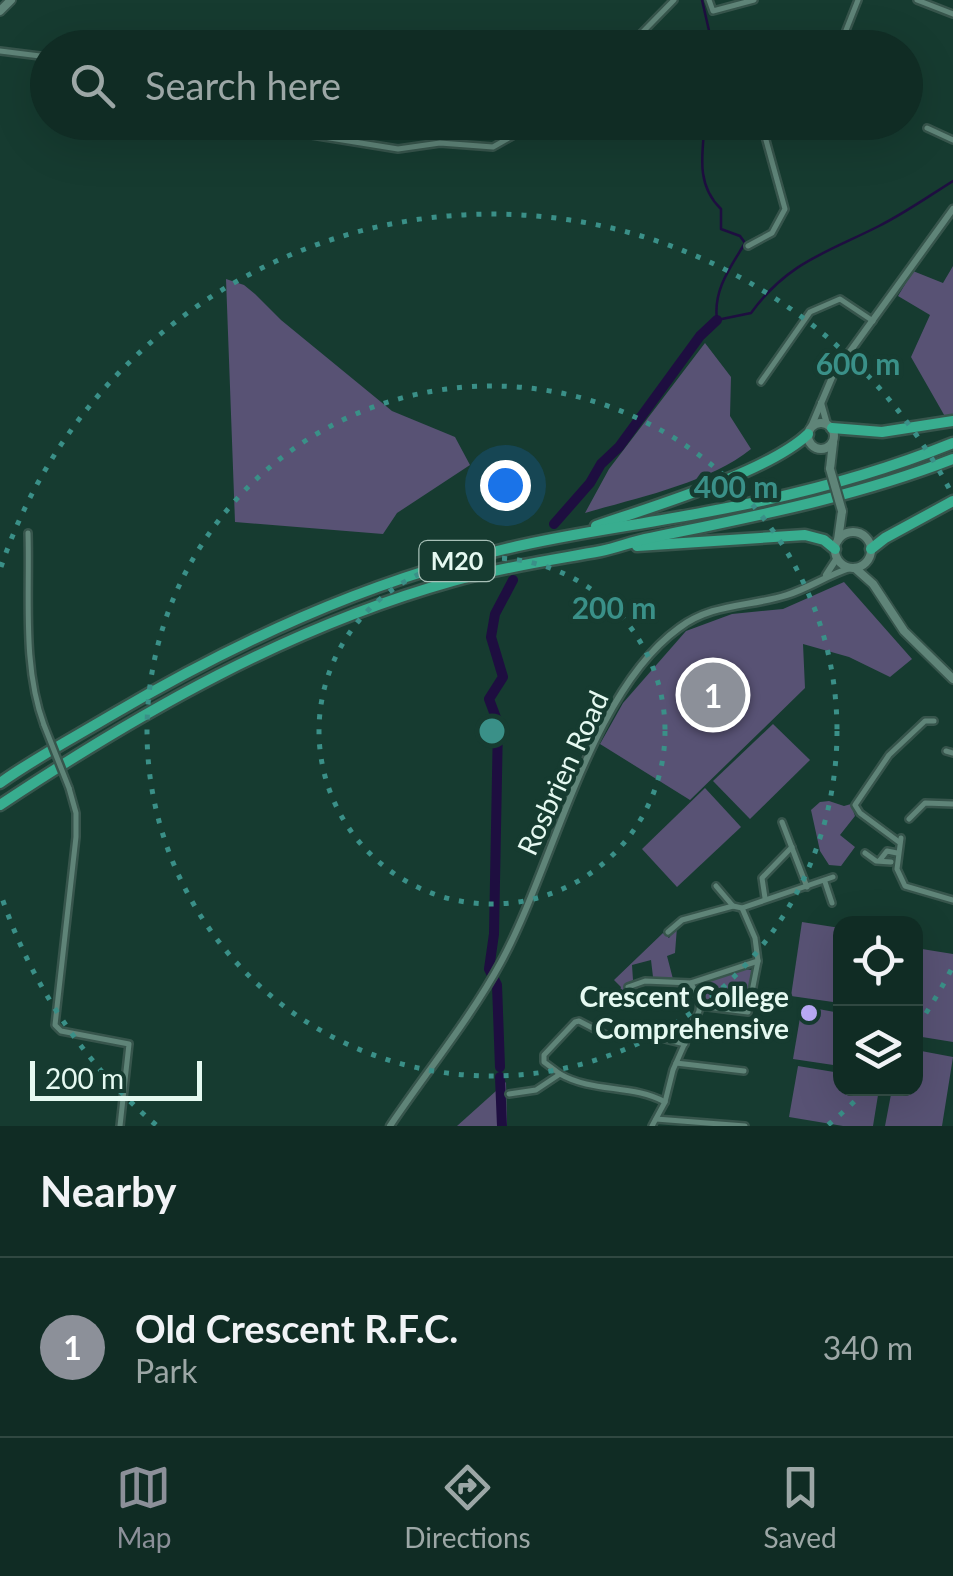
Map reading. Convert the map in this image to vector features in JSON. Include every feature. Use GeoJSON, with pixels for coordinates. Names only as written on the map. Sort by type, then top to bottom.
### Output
{"type":"FeatureCollection","features":[{"type":"Feature","properties":{"kind":"highway"},"geometry":{"type":"LineString","coordinates":[[829,426],[882,432],[953,421]]}},
{"type":"Feature","properties":{"kind":"highway","name":"M20"},"geometry":{"type":"LineString","coordinates":[[0,783],[192,668],[332,602],[415,573],[576,532],[675,499],[790,448],[809,430]]}},
{"type":"Feature","properties":{"kind":"highway","name":"M20"},"geometry":{"type":"LineString","coordinates":[[576,532],[625,527],[764,501],[887,467],[953,443]]}},
{"type":"Feature","properties":{"kind":"highway","name":"M20"},"geometry":{"type":"LineString","coordinates":[[0,804],[196,685],[286,640],[452,582],[522,564],[784,512],[953,460]]}},
{"type":"Feature","properties":{"kind":"highway"},"geometry":{"type":"LineString","coordinates":[[871,552],[885,538],[953,501]]}},
{"type":"Feature","properties":{"kind":"highway","name":"M20"},"geometry":{"type":"LineString","coordinates":[[606,550],[792,535],[814,536],[837,549]]}},
{"type":"Feature","properties":{"kind":"main road"},"geometry":{"type":"LineString","coordinates":[[1,8],[11,0]]}},
{"type":"Feature","properties":{"kind":"main road"},"geometry":{"type":"LineString","coordinates":[[830,469],[829,426],[818,423],[809,430],[811,444],[830,469],[842,511],[856,533],[866,538],[873,584]]}},
{"type":"Feature","properties":{"kind":"main road"},"geometry":{"type":"LineString","coordinates":[[817,449],[832,442]]}},
{"type":"Feature","properties":{"kind":"main road"},"geometry":{"type":"LineString","coordinates":[[842,511],[837,549],[852,568],[873,584],[904,630],[953,679]]}},
{"type":"Feature","properties":{"kind":"main road"},"geometry":{"type":"LineString","coordinates":[[837,549],[846,534],[856,533]]}},
{"type":"Feature","properties":{"kind":"main road"},"geometry":{"type":"LineString","coordinates":[[852,568],[865,564],[871,552]]}},
{"type":"Feature","properties":{"kind":"street"},"geometry":{"type":"LineString","coordinates":[[645,30],[674,0]]}},
{"type":"Feature","properties":{"kind":"street"},"geometry":{"type":"LineString","coordinates":[[709,0],[713,10],[754,0]]}},
{"type":"Feature","properties":{"kind":"street"},"geometry":{"type":"LineString","coordinates":[[846,30],[858,0]]}},
{"type":"Feature","properties":{"kind":"street"},"geometry":{"type":"LineString","coordinates":[[917,0],[953,14]]}},
{"type":"Feature","properties":{"kind":"street"},"geometry":{"type":"LineString","coordinates":[[0,51],[30,55]]}},
{"type":"Feature","properties":{"kind":"street"},"geometry":{"type":"LineString","coordinates":[[927,128],[953,140]]}},
{"type":"Feature","properties":{"kind":"street"},"geometry":{"type":"LineString","coordinates":[[342,140],[398,149],[440,143],[493,146],[504,140]]}},
{"type":"Feature","properties":{"kind":"street"},"geometry":{"type":"LineString","coordinates":[[748,246],[772,233],[785,209],[766,140]]}},
{"type":"Feature","properties":{"kind":"street"},"geometry":{"type":"LineString","coordinates":[[809,430],[833,375],[953,209]]}},
{"type":"Feature","properties":{"kind":"street"},"geometry":{"type":"LineString","coordinates":[[761,382],[815,309],[840,299],[873,321]]}},
{"type":"Feature","properties":{"kind":"street"},"geometry":{"type":"LineString","coordinates":[[820,402],[829,426]]}},
{"type":"Feature","properties":{"kind":"street"},"geometry":{"type":"LineString","coordinates":[[28,532],[35,700],[76,813],[55,1025],[61,1031],[129,1044],[120,1126]]}},
{"type":"Feature","properties":{"kind":"street"},"geometry":{"type":"LineString","coordinates":[[825,576],[837,549]]}},
{"type":"Feature","properties":{"kind":"street","name":"Rosbrien Road"},"geometry":{"type":"LineString","coordinates":[[390,1126],[495,972],[516,932],[599,734],[654,650],[700,615],[733,604],[782,597],[852,568]]}},
{"type":"Feature","properties":{"kind":"street"},"geometry":{"type":"LineString","coordinates":[[934,721],[925,721],[889,754],[855,805],[860,814],[900,840],[897,869],[905,886],[953,900]]}},
{"type":"Feature","properties":{"kind":"street"},"geometry":{"type":"LineString","coordinates":[[909,819],[924,803],[953,804]]}},
{"type":"Feature","properties":{"kind":"street"},"geometry":{"type":"LineString","coordinates":[[782,822],[807,887]]}},
{"type":"Feature","properties":{"kind":"street"},"geometry":{"type":"LineString","coordinates":[[765,898],[762,878],[792,847]]}},
{"type":"Feature","properties":{"kind":"street"},"geometry":{"type":"LineString","coordinates":[[879,862],[887,851],[898,854]]}},
{"type":"Feature","properties":{"kind":"street"},"geometry":{"type":"LineString","coordinates":[[866,853],[879,862],[891,862]]}},
{"type":"Feature","properties":{"kind":"street"},"geometry":{"type":"LineString","coordinates":[[668,932],[682,920],[733,906],[742,908],[833,877]]}},
{"type":"Feature","properties":{"kind":"street"},"geometry":{"type":"LineString","coordinates":[[824,881],[832,903]]}},
{"type":"Feature","properties":{"kind":"street"},"geometry":{"type":"LineString","coordinates":[[716,886],[733,906]]}},
{"type":"Feature","properties":{"kind":"street"},"geometry":{"type":"LineString","coordinates":[[700,1006],[748,1012],[758,961],[755,938],[742,908]]}},
{"type":"Feature","properties":{"kind":"street"},"geometry":{"type":"LineString","coordinates":[[628,987],[645,981],[691,983],[758,961]]}},
{"type":"Feature","properties":{"kind":"street"},"geometry":{"type":"LineString","coordinates":[[652,1126],[665,1102],[676,1063],[700,1006],[691,983]]}},
{"type":"Feature","properties":{"kind":"street"},"geometry":{"type":"LineString","coordinates":[[606,1035],[575,1022],[544,1055],[544,1062],[583,1085],[645,1093],[665,1102]]}},
{"type":"Feature","properties":{"kind":"street"},"geometry":{"type":"LineString","coordinates":[[636,1032],[685,1044]]}},
{"type":"Feature","properties":{"kind":"street"},"geometry":{"type":"LineString","coordinates":[[676,1063],[744,1071]]}},
{"type":"Feature","properties":{"kind":"street"},"geometry":{"type":"LineString","coordinates":[[509,1094],[537,1090],[560,1074]]}},
{"type":"Feature","properties":{"kind":"street"},"geometry":{"type":"LineString","coordinates":[[656,1118],[745,1126]]}},
{"type":"Feature","properties":{"kind":"shaded area"},"geometry":{"type":"Polygon","coordinates":[[[953,266],[953,418],[947,420],[911,357],[930,315],[898,296],[913,271],[943,283],[953,266]]]}},
{"type":"Feature","properties":{"kind":"shaded area"},"geometry":{"type":"Polygon","coordinates":[[[226,279],[244,285],[392,411],[455,437],[470,465],[397,513],[383,534],[235,522],[226,279]]]}},
{"type":"Feature","properties":{"kind":"shaded area"},"geometry":{"type":"Polygon","coordinates":[[[705,343],[731,377],[730,416],[751,449],[693,480],[585,513],[609,469],[705,343]]]}},
{"type":"Feature","properties":{"kind":"shaded area"},"geometry":{"type":"Polygon","coordinates":[[[844,582],[912,659],[890,677],[849,657],[803,644],[805,688],[690,800],[600,744],[623,703],[686,631],[732,614],[783,609],[844,582]]]}},
{"type":"Feature","properties":{"kind":"shaded area"},"geometry":{"type":"Polygon","coordinates":[[[773,724],[810,760],[750,819],[713,781],[773,724]]]}},
{"type":"Feature","properties":{"kind":"shaded area"},"geometry":{"type":"Polygon","coordinates":[[[705,788],[741,827],[677,887],[642,849],[705,788]]]}},
{"type":"Feature","properties":{"kind":"shaded area"},"geometry":{"type":"Polygon","coordinates":[[[820,802],[851,804],[855,816],[840,835],[855,847],[841,866],[829,865],[820,851],[811,810],[820,802]]]}},
{"type":"Feature","properties":{"kind":"shaded area"},"geometry":{"type":"Polygon","coordinates":[[[802,922],[833,927],[833,1002],[791,996],[802,922]]]}},
{"type":"Feature","properties":{"kind":"shaded area"},"geometry":{"type":"Polygon","coordinates":[[[677,927],[675,953],[667,956],[673,979],[653,977],[651,960],[632,965],[633,980],[624,988],[630,991],[635,985],[631,1003],[617,1000],[621,987],[614,980],[663,933],[669,938],[677,927]]]}},
{"type":"Feature","properties":{"kind":"shaded area"},"geometry":{"type":"Polygon","coordinates":[[[923,949],[953,954],[953,1042],[923,1037],[923,949]]]}},
{"type":"Feature","properties":{"kind":"shaded area"},"geometry":{"type":"Polygon","coordinates":[[[752,970],[746,1008],[706,1001],[700,990],[702,984],[752,970]]]}},
{"type":"Feature","properties":{"kind":"shaded area"},"geometry":{"type":"Polygon","coordinates":[[[802,1006],[833,1012],[833,1065],[793,1059],[802,1006]]]}},
{"type":"Feature","properties":{"kind":"shaded area"},"geometry":{"type":"Polygon","coordinates":[[[923,1051],[953,1057],[942,1126],[885,1126],[891,1096],[923,1096],[923,1051]]]}},
{"type":"Feature","properties":{"kind":"shaded area"},"geometry":{"type":"Polygon","coordinates":[[[798,1066],[833,1072],[833,1096],[878,1096],[873,1126],[843,1126],[789,1117],[798,1066]]]}},
{"type":"Feature","properties":{"kind":"shaded area"},"geometry":{"type":"Polygon","coordinates":[[[506,1082],[507,1126],[457,1126],[506,1082]]]}},
{"type":"Feature","properties":{"kind":"waterway"},"geometry":{"type":"LineString","coordinates":[[702,0],[709,30]]}},
{"type":"Feature","properties":{"kind":"waterway"},"geometry":{"type":"LineString","coordinates":[[704,140],[704,180],[721,209],[721,229],[740,236],[745,243],[720,289],[717,320],[751,313],[794,270],[889,221],[953,181]]}},
{"type":"Feature","properties":{"kind":"waterway"},"geometry":{"type":"LineString","coordinates":[[554,524],[619,447],[700,336],[717,320]]}},
{"type":"Feature","properties":{"kind":"waterway"},"geometry":{"type":"LineString","coordinates":[[500,1067],[497,985],[489,969],[494,934],[498,723],[489,699],[503,677],[491,637],[495,614],[513,580]]}},
{"type":"Feature","properties":{"kind":"waterway"},"geometry":{"type":"LineString","coordinates":[[500,1077],[502,1126]]}},
{"type":"Feature","properties":{"kind":"place","name":"Old Crescent R.F.C."},"geometry":{"type":"Point","coordinates":[713,695]}},
{"type":"Feature","properties":{"kind":"place","name":"Crescent College Comprehensive"},"geometry":{"type":"Point","coordinates":[809,1013]}}]}
